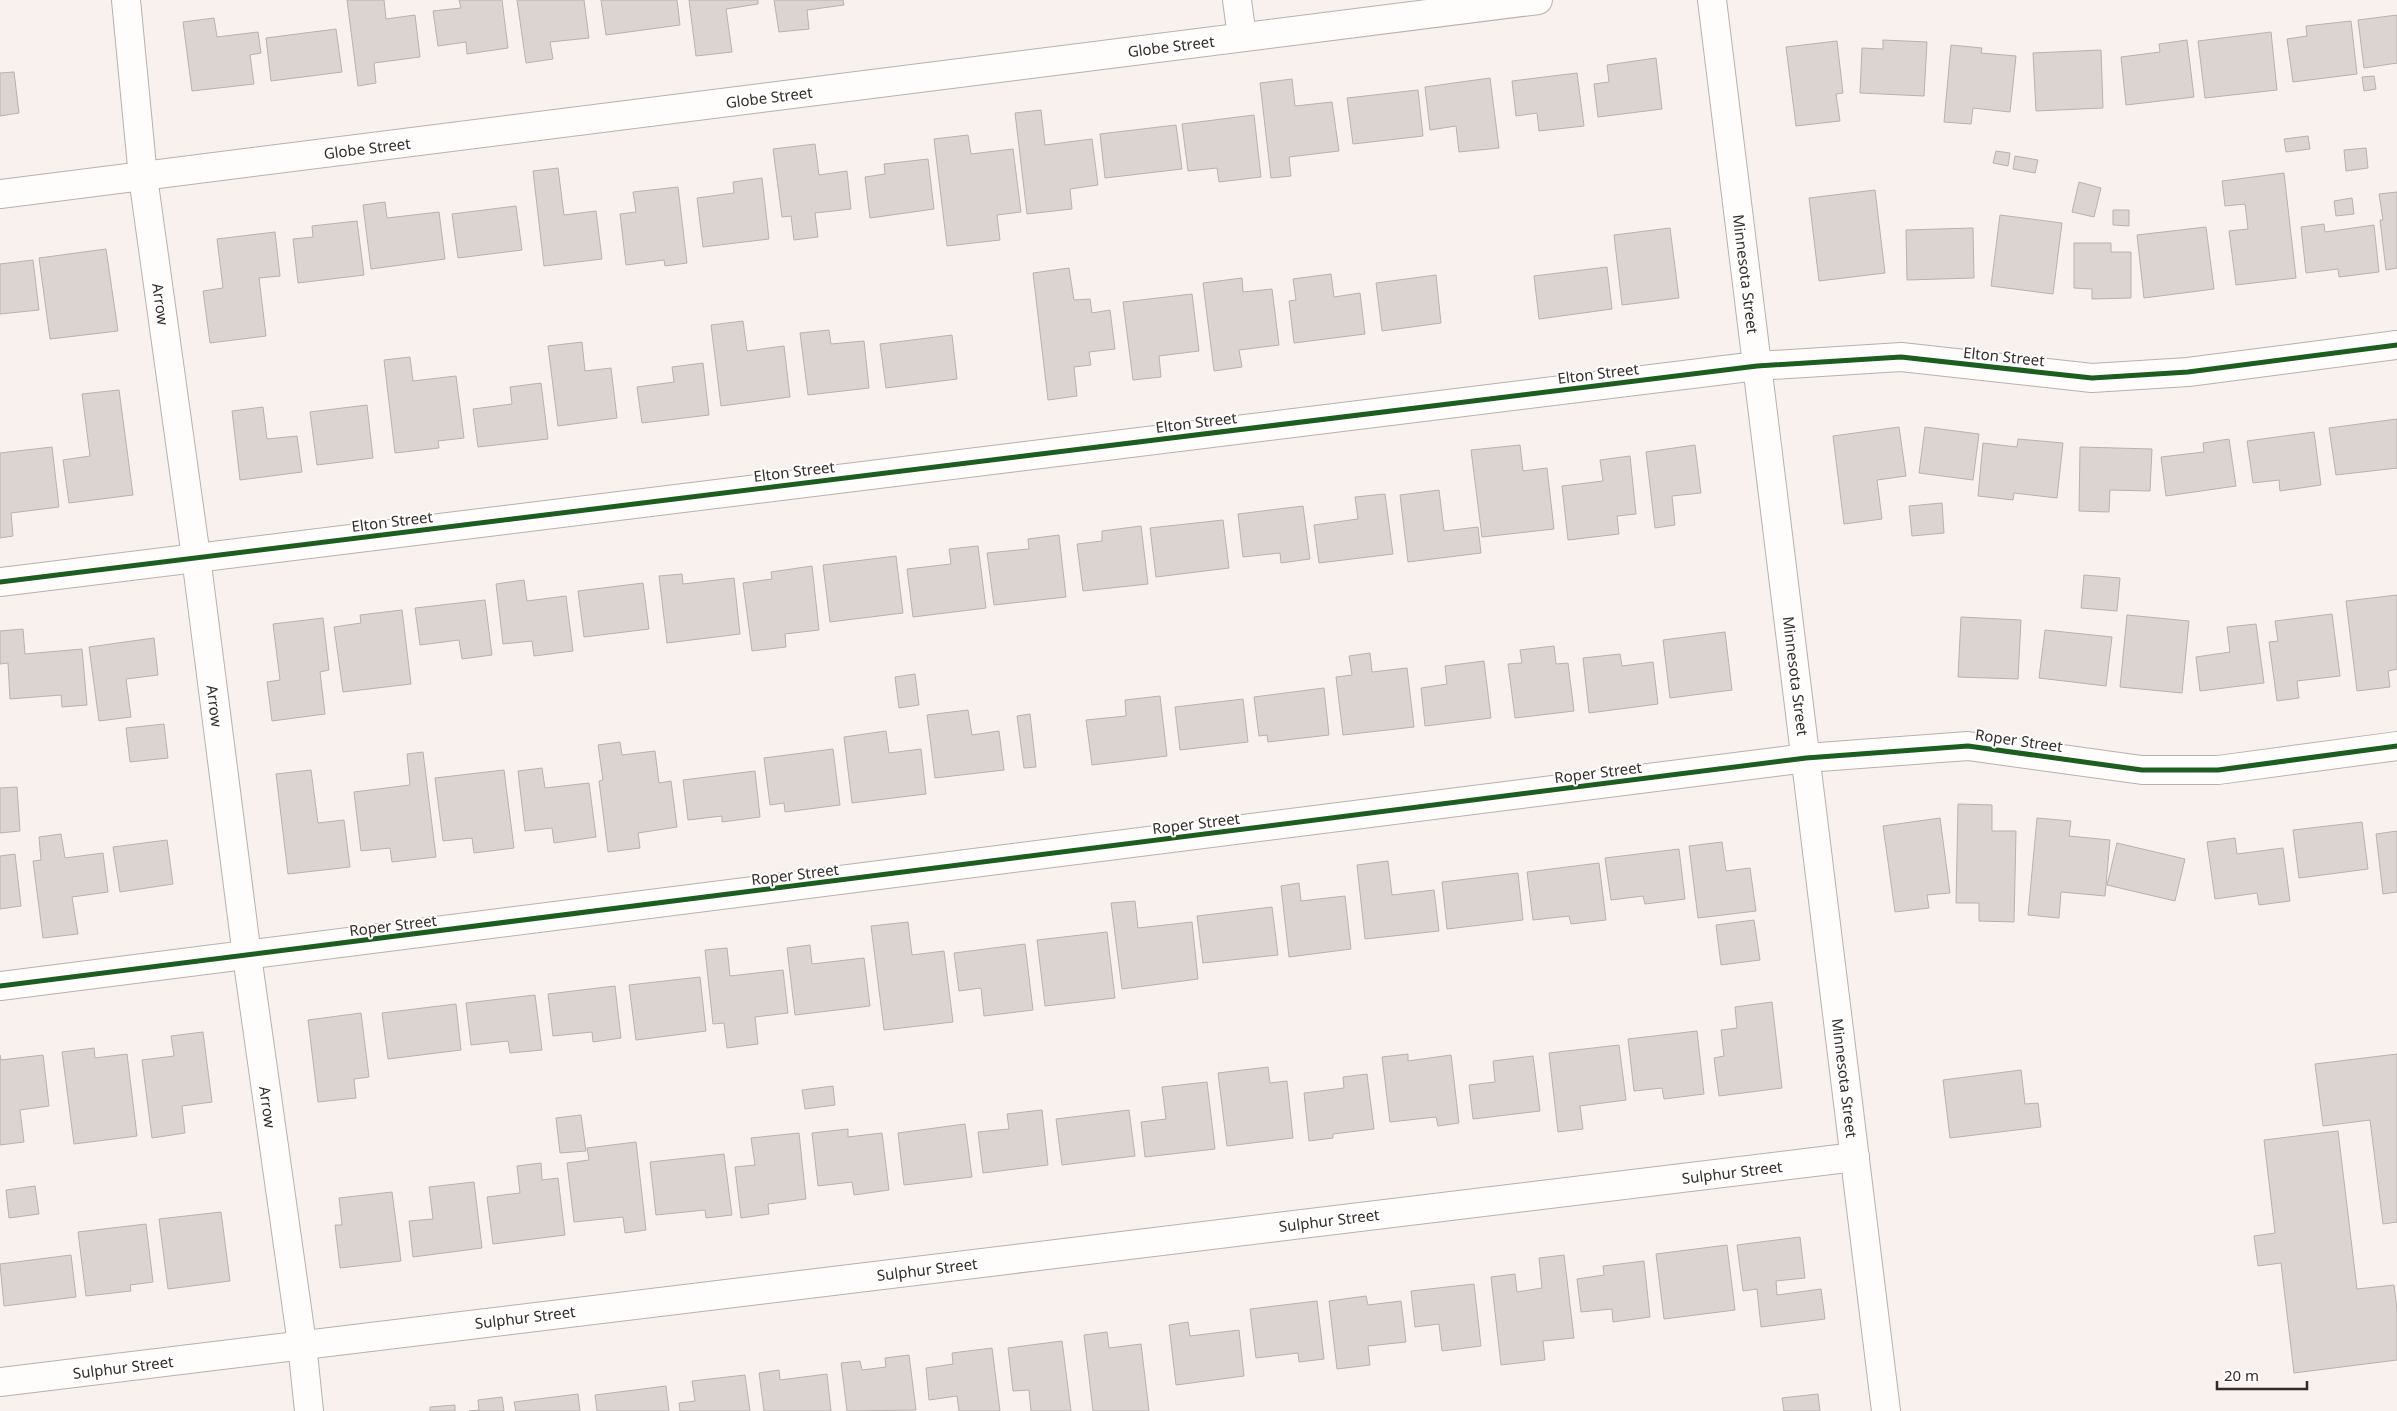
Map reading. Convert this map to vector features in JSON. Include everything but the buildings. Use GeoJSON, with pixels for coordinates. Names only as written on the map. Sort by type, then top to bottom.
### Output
{"type":"FeatureCollection","features":[{"type":"Feature","properties":{"kind":"street","name":"Arrow"},"geometry":{"type":"LineString","coordinates":[[126,0],[143,177],[196,557],[247,956],[302,1344],[309,1411]]}},
{"type":"Feature","properties":{"kind":"street"},"geometry":{"type":"LineString","coordinates":[[1237,0],[1242,37]]}},
{"type":"Feature","properties":{"kind":"street","name":"Globe Street"},"geometry":{"type":"LineString","coordinates":[[0,194],[1538,0]]}},
{"type":"Feature","properties":{"kind":"street","name":"Minnesota Street"},"geometry":{"type":"LineString","coordinates":[[1712,0],[1886,1411]]}},
{"type":"Feature","properties":{"kind":"street","name":"Elton Street"},"geometry":{"type":"LineString","coordinates":[[0,582],[1757,366],[1901,357],[2092,378],[2188,372],[2397,345]]}},
{"type":"Feature","properties":{"kind":"street","name":"Roper Street"},"geometry":{"type":"LineString","coordinates":[[0,986],[1806,758],[1968,746],[2142,770],[2218,770],[2397,746]]}},
{"type":"Feature","properties":{"kind":"street","name":"Sulphur Street"},"geometry":{"type":"LineString","coordinates":[[0,1382],[1855,1157]]}},
{"type":"Feature","properties":{"kind":"cycle path"},"geometry":{"type":"LineString","coordinates":[[0,582],[1757,366],[1901,357],[2092,378],[2188,372],[2397,345]]}},
{"type":"Feature","properties":{"kind":"cycle path"},"geometry":{"type":"LineString","coordinates":[[0,986],[1806,758],[1968,746],[2142,770],[2218,770],[2397,746]]}}]}
